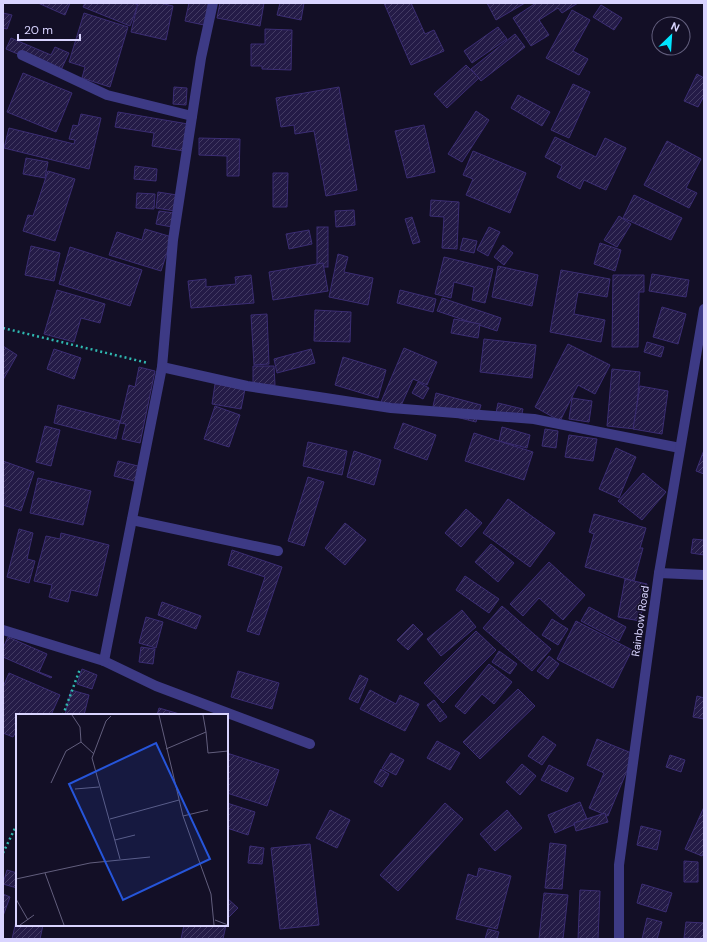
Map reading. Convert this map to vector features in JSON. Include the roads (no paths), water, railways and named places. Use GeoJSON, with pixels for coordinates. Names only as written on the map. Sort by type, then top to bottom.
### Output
{"type":"FeatureCollection","features":[{"type":"Feature","properties":{"kind":"street"},"geometry":{"type":"LineString","coordinates":[[104,661],[162,367],[172,240],[201,58],[213,3]]}},
{"type":"Feature","properties":{"kind":"street"},"geometry":{"type":"LineString","coordinates":[[22,55],[107,95],[192,116]]}},
{"type":"Feature","properties":{"kind":"street","name":"Rainbow Road"},"geometry":{"type":"LineString","coordinates":[[618,939],[619,865],[659,573],[704,309]]}},
{"type":"Feature","properties":{"kind":"street"},"geometry":{"type":"LineString","coordinates":[[162,367],[247,386],[391,408],[534,419],[680,448]]}},
{"type":"Feature","properties":{"kind":"street"},"geometry":{"type":"LineString","coordinates":[[132,520],[278,551]]}},
{"type":"Feature","properties":{"kind":"street"},"geometry":{"type":"LineString","coordinates":[[659,573],[704,575]]}},
{"type":"Feature","properties":{"kind":"street"},"geometry":{"type":"LineString","coordinates":[[3,630],[104,661],[156,686],[310,744]]}}]}
